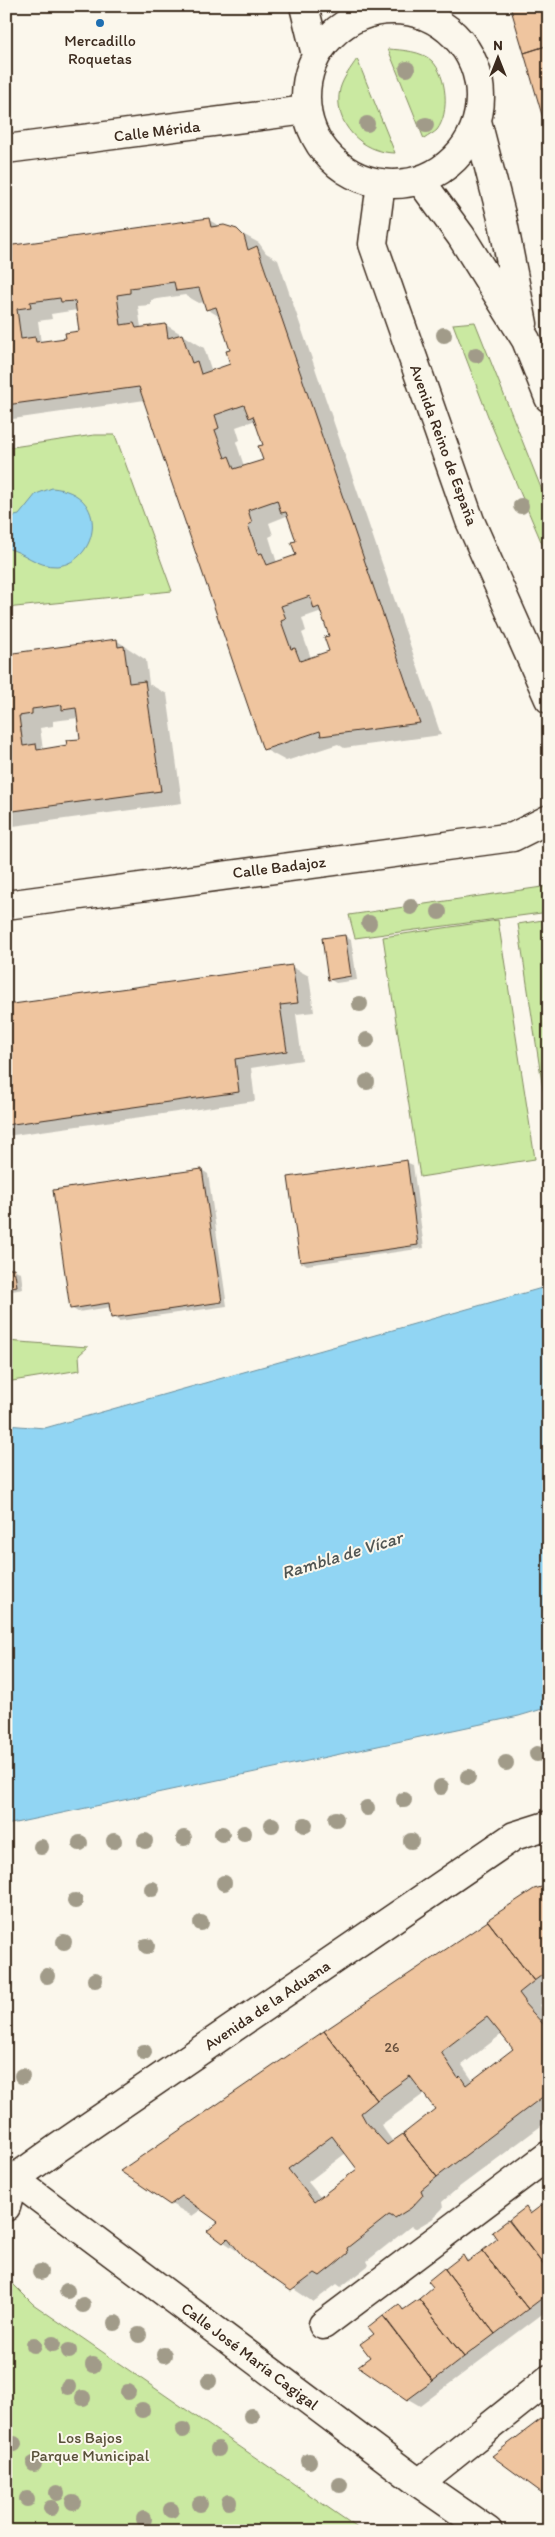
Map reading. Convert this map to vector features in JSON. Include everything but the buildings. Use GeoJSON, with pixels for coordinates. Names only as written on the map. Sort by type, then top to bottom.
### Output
{"type":"FeatureCollection","features":[{"type":"Feature","properties":{"kind":"street"},"geometry":{"type":"LineString","coordinates":[[304,6],[316,55]]}},
{"type":"Feature","properties":{"kind":"street"},"geometry":{"type":"LineString","coordinates":[[478,121],[464,148],[447,166],[420,180],[382,183],[353,174],[330,158],[313,132],[306,110],[309,72],[316,55],[340,27],[369,12],[400,9],[432,13],[456,35],[474,61],[481,91],[478,121],[503,222],[526,340]]}},
{"type":"Feature","properties":{"kind":"street","name":"Calle Mérida"},"geometry":{"type":"LineString","coordinates":[[6,149],[306,110]]}},
{"type":"Feature","properties":{"kind":"street"},"geometry":{"type":"LineString","coordinates":[[420,180],[461,236],[526,340],[549,398]]}},
{"type":"Feature","properties":{"kind":"street","name":"Avenida Reino de España"},"geometry":{"type":"LineString","coordinates":[[382,183],[373,244],[470,522],[549,699]]}},
{"type":"Feature","properties":{"kind":"street","name":"Calle Badajoz"},"geometry":{"type":"LineString","coordinates":[[6,905],[513,837],[549,819]]}},
{"type":"Feature","properties":{"kind":"street","name":"Avenida de la Aduana"},"geometry":{"type":"LineString","coordinates":[[14,2179],[514,1836],[549,1825]]}},
{"type":"Feature","properties":{"kind":"street"},"geometry":{"type":"LineString","coordinates":[[323,2325],[549,2155]]}},
{"type":"Feature","properties":{"kind":"street"},"geometry":{"type":"LineString","coordinates":[[6,2207],[14,2179]]}},
{"type":"Feature","properties":{"kind":"street","name":"Calle José María Cagigal"},"geometry":{"type":"LineString","coordinates":[[14,2179],[419,2483],[488,2531]]}},
{"type":"Feature","properties":{"kind":"street"},"geometry":{"type":"LineString","coordinates":[[419,2483],[549,2379]]}},
{"type":"Feature","properties":{"kind":"green space"},"geometry":{"type":"Polygon","coordinates":[[[388,49],[423,55],[432,61],[441,76],[445,95],[444,114],[437,130],[424,139],[388,49]]]}},
{"type":"Feature","properties":{"kind":"green space"},"geometry":{"type":"Polygon","coordinates":[[[357,59],[395,153],[383,152],[361,142],[345,125],[339,102],[340,89],[345,77],[357,59]]]}},
{"type":"Feature","properties":{"kind":"green space"},"geometry":{"type":"Polygon","coordinates":[[[475,322],[549,508],[549,560],[491,424],[453,324],[475,322]]]}},
{"type":"Feature","properties":{"kind":"green space"},"geometry":{"type":"Polygon","coordinates":[[[94,435],[115,435],[172,591],[6,608],[6,448],[94,435]]]}},
{"type":"Feature","properties":{"kind":"green space"},"geometry":{"type":"Polygon","coordinates":[[[549,886],[549,912],[355,938],[349,915],[549,886]]]}},
{"type":"Feature","properties":{"kind":"green space"},"geometry":{"type":"Polygon","coordinates":[[[549,919],[549,1129],[518,924],[549,919]]]}},
{"type":"Feature","properties":{"kind":"green space"},"geometry":{"type":"Polygon","coordinates":[[[498,920],[535,1159],[420,1177],[383,937],[498,920]]]}},
{"type":"Feature","properties":{"kind":"green space"},"geometry":{"type":"Polygon","coordinates":[[[6,1341],[88,1347],[79,1355],[80,1370],[6,1382],[6,1341]]]}},
{"type":"Feature","properties":{"kind":"green space","name":"Los Bajos Parque Municipal"},"geometry":{"type":"Polygon","coordinates":[[[6,2277],[33,2304],[362,2531],[6,2531],[6,2277]]]}},
{"type":"Feature","properties":{"kind":"water"},"geometry":{"type":"Polygon","coordinates":[[[52,488],[71,493],[84,502],[91,514],[92,527],[89,541],[82,553],[71,562],[57,566],[37,562],[6,548],[6,518],[19,515],[36,494],[52,488]]]}},
{"type":"Feature","properties":{"kind":"water","name":"Rambla de Vícar"},"geometry":{"type":"Polygon","coordinates":[[[549,1286],[549,1707],[519,1716],[6,1825],[6,1425],[45,1428],[549,1286]]]}},
{"type":"Feature","properties":{"kind":"place","name":"Mercadillo Roquetas"},"geometry":{"type":"Point","coordinates":[100,23]}}]}
